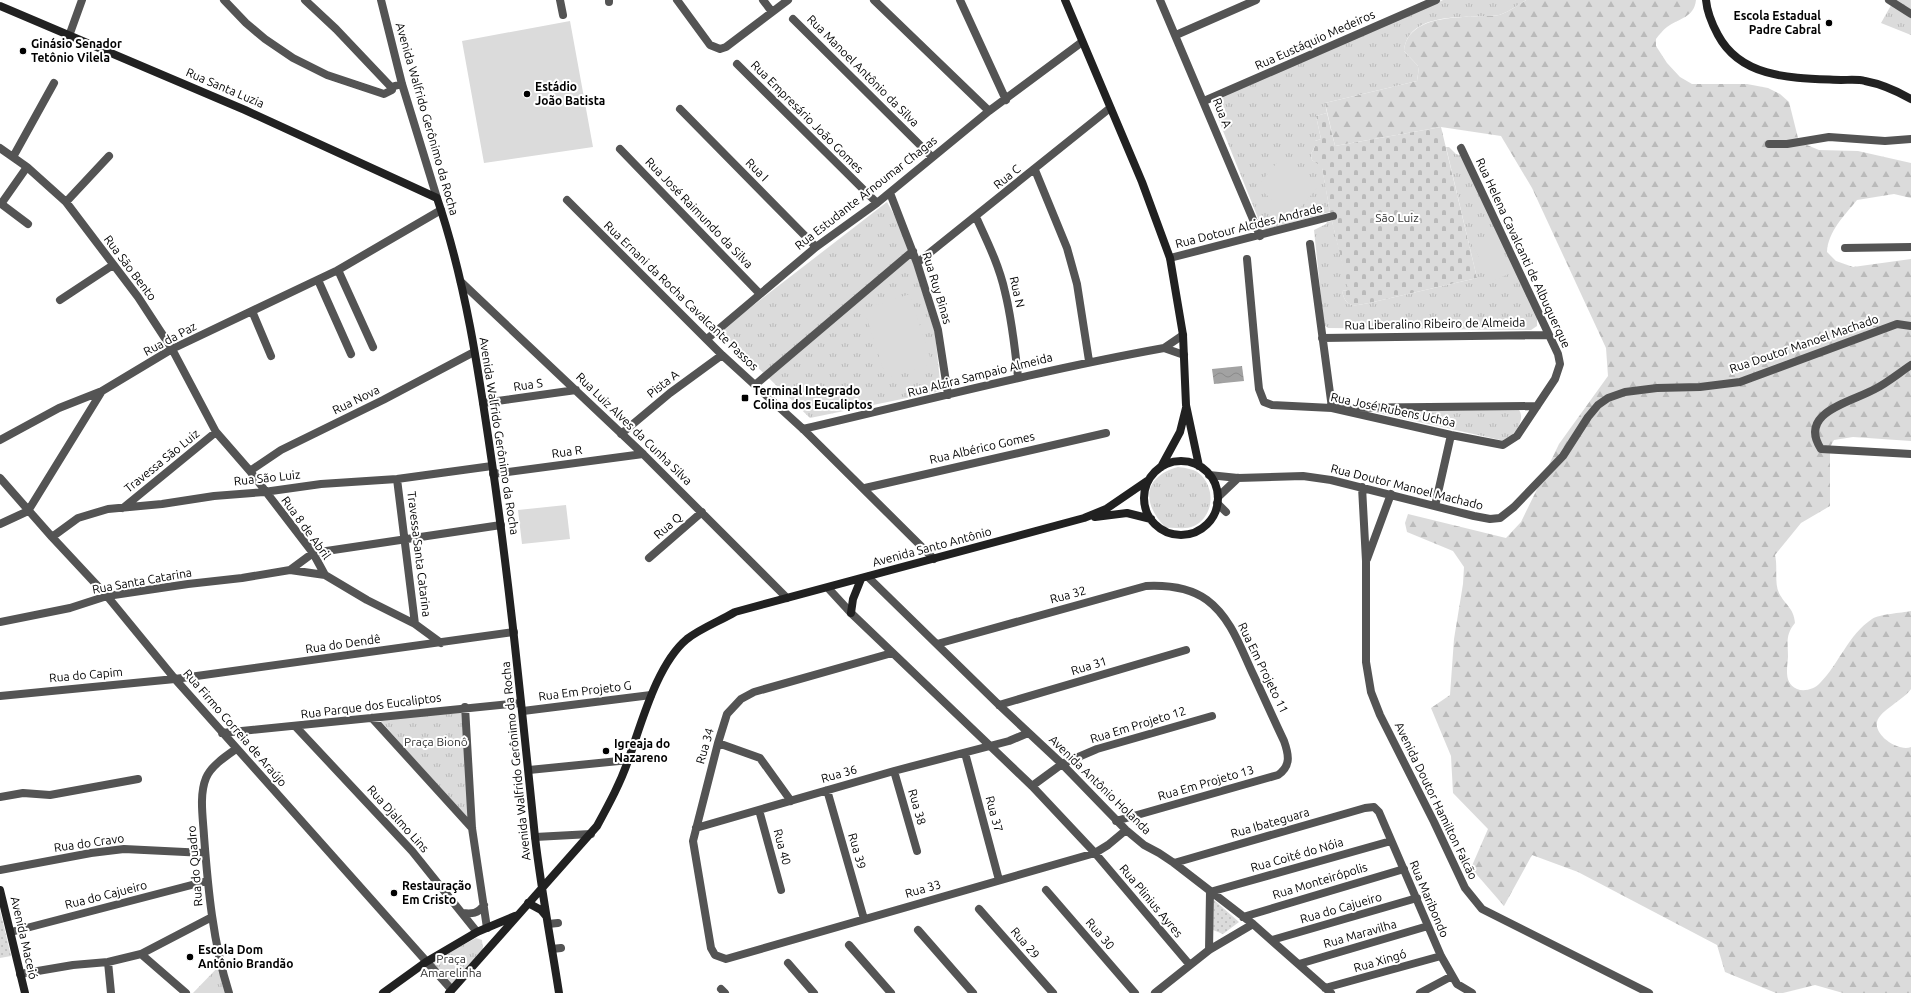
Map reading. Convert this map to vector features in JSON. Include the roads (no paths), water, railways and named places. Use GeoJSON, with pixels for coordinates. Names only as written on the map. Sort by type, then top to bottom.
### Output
{"type":"FeatureCollection","features":[{"type":"Feature","properties":{"kind":"street"},"geometry":{"type":"LineString","coordinates":[[69,36],[82,0]]}},
{"type":"Feature","properties":{"kind":"street"},"geometry":{"type":"LineString","coordinates":[[224,0],[246,23],[265,39],[293,58],[320,72],[380,94],[390,92],[392,90],[391,87]]}},
{"type":"Feature","properties":{"kind":"street"},"geometry":{"type":"LineString","coordinates":[[304,0],[336,29],[391,87]]}},
{"type":"Feature","properties":{"kind":"street","name":"Avenida Walfrido Gerônimo da Rocha"},"geometry":{"type":"LineString","coordinates":[[381,0],[402,84],[441,210],[461,282],[474,352],[501,525],[514,632],[535,837],[542,886]]}},
{"type":"Feature","properties":{"kind":"street"},"geometry":{"type":"LineString","coordinates":[[560,0],[563,15]]}},
{"type":"Feature","properties":{"kind":"street"},"geometry":{"type":"LineString","coordinates":[[677,0],[710,45],[720,49],[726,47],[788,0]]}},
{"type":"Feature","properties":{"kind":"street"},"geometry":{"type":"LineString","coordinates":[[763,0],[772,12]]}},
{"type":"Feature","properties":{"kind":"street"},"geometry":{"type":"LineString","coordinates":[[874,0],[989,111]]}},
{"type":"Feature","properties":{"kind":"street"},"geometry":{"type":"LineString","coordinates":[[960,0],[1006,100]]}},
{"type":"Feature","properties":{"kind":"street"},"geometry":{"type":"LineString","coordinates":[[1066,0],[1082,42],[1142,182],[1170,258],[1183,335],[1186,405],[1199,466]]}},
{"type":"Feature","properties":{"kind":"street","name":"Rua A"},"geometry":{"type":"LineString","coordinates":[[1160,0],[1260,236]]}},
{"type":"Feature","properties":{"kind":"street"},"geometry":{"type":"LineString","coordinates":[[1176,35],[1256,0]]}},
{"type":"Feature","properties":{"kind":"street","name":"Rua Eustáquio Medeiros"},"geometry":{"type":"LineString","coordinates":[[1204,101],[1436,0]]}},
{"type":"Feature","properties":{"kind":"street"},"geometry":{"type":"LineString","coordinates":[[1706,0],[1713,24],[1722,42],[1742,62],[1761,72],[1801,78],[1865,81],[1897,91],[1911,98]]}},
{"type":"Feature","properties":{"kind":"street"},"geometry":{"type":"LineString","coordinates":[[1889,0],[1911,14]]}},
{"type":"Feature","properties":{"kind":"street","name":"Rua Santa Luzia"},"geometry":{"type":"LineString","coordinates":[[0,6],[246,110],[437,198]]}},
{"type":"Feature","properties":{"kind":"street","name":"Rua Manoel Antônio da Silva"},"geometry":{"type":"LineString","coordinates":[[793,19],[932,157]]}},
{"type":"Feature","properties":{"kind":"street","name":"Rua Estudante Arnoumar Chagas"},"geometry":{"type":"LineString","coordinates":[[707,339],[816,247],[890,193],[989,111],[1006,100],[1082,42]]}},
{"type":"Feature","properties":{"kind":"street","name":"Rua Empresário João Gomes"},"geometry":{"type":"LineString","coordinates":[[737,64],[877,203]]}},
{"type":"Feature","properties":{"kind":"street"},"geometry":{"type":"LineString","coordinates":[[13,157],[54,83]]}},
{"type":"Feature","properties":{"kind":"street"},"geometry":{"type":"LineString","coordinates":[[391,87],[402,84]]}},
{"type":"Feature","properties":{"kind":"street","name":"Rua C"},"geometry":{"type":"LineString","coordinates":[[917,263],[1110,108]]}},
{"type":"Feature","properties":{"kind":"street","name":"Rua I"},"geometry":{"type":"LineString","coordinates":[[680,109],[816,247]]}},
{"type":"Feature","properties":{"kind":"street"},"geometry":{"type":"LineString","coordinates":[[1769,144],[1787,144],[1829,137],[1885,141],[1911,139]]}},
{"type":"Feature","properties":{"kind":"street","name":"Rua São Bento"},"geometry":{"type":"LineString","coordinates":[[0,148],[27,167],[66,202],[138,297],[172,349]]}},
{"type":"Feature","properties":{"kind":"street","name":"Rua Helena Cavalcanti de Albuquerque"},"geometry":{"type":"LineString","coordinates":[[1461,148],[1558,354],[1560,364],[1555,379],[1517,436],[1503,444]]}},
{"type":"Feature","properties":{"kind":"street","name":"Rua José Raimundo da Silva"},"geometry":{"type":"LineString","coordinates":[[620,149],[760,294]]}},
{"type":"Feature","properties":{"kind":"street"},"geometry":{"type":"LineString","coordinates":[[66,202],[109,156]]}},
{"type":"Feature","properties":{"kind":"street"},"geometry":{"type":"LineString","coordinates":[[27,167],[0,204],[28,224]]}},
{"type":"Feature","properties":{"kind":"street"},"geometry":{"type":"LineString","coordinates":[[1034,170],[1067,248],[1077,284],[1089,361]]}},
{"type":"Feature","properties":{"kind":"street","name":"Rua Ruy Binas"},"geometry":{"type":"LineString","coordinates":[[890,193],[913,251],[938,330],[948,395]]}},
{"type":"Feature","properties":{"kind":"street","name":"Rua Ernani da Rocha Cavalcante Passos"},"geometry":{"type":"LineString","coordinates":[[567,200],[722,355],[803,429],[934,559]]}},
{"type":"Feature","properties":{"kind":"street","name":"Rua da Paz"},"geometry":{"type":"LineString","coordinates":[[0,440],[59,408],[102,391],[172,349],[338,270],[441,210]]}},
{"type":"Feature","properties":{"kind":"street","name":"Rua Dotour Alcides Andrade"},"geometry":{"type":"LineString","coordinates":[[1170,258],[1333,216]]}},
{"type":"Feature","properties":{"kind":"street","name":"Rua N"},"geometry":{"type":"LineString","coordinates":[[976,217],[993,254],[1005,291],[1013,331],[1018,377]]}},
{"type":"Feature","properties":{"kind":"street"},"geometry":{"type":"LineString","coordinates":[[1310,244],[1332,408],[1537,406]]}},
{"type":"Feature","properties":{"kind":"street"},"geometry":{"type":"LineString","coordinates":[[1845,248],[1911,247]]}},
{"type":"Feature","properties":{"kind":"street"},"geometry":{"type":"LineString","coordinates":[[755,385],[913,251]]}},
{"type":"Feature","properties":{"kind":"street","name":"Rua José Rubens Uchôa"},"geometry":{"type":"LineString","coordinates":[[1248,259],[1259,389],[1264,402],[1272,405],[1332,408],[1451,435],[1503,444]]}},
{"type":"Feature","properties":{"kind":"street"},"geometry":{"type":"LineString","coordinates":[[60,300],[113,265]]}},
{"type":"Feature","properties":{"kind":"street"},"geometry":{"type":"LineString","coordinates":[[338,270],[373,347]]}},
{"type":"Feature","properties":{"kind":"street"},"geometry":{"type":"LineString","coordinates":[[318,280],[351,354]]}},
{"type":"Feature","properties":{"kind":"street","name":"Rua Luiz Alves da Cunha Silva"},"geometry":{"type":"LineString","coordinates":[[461,282],[643,454],[786,598]]}},
{"type":"Feature","properties":{"kind":"street"},"geometry":{"type":"LineString","coordinates":[[252,311],[271,356]]}},
{"type":"Feature","properties":{"kind":"street","name":"Rua Doutor Manoel Machado"},"geometry":{"type":"LineString","coordinates":[[1209,475],[1238,478],[1303,476],[1362,487],[1474,516],[1490,519],[1500,518],[1514,507],[1563,456],[1598,405],[1608,398],[1625,392],[1656,388],[1700,387],[1740,382],[1897,324],[1911,326]]}},
{"type":"Feature","properties":{"kind":"street","name":"Rua Alzira Sampaio Almeida"},"geometry":{"type":"LineString","coordinates":[[803,429],[1089,361],[1164,348],[1183,335]]}},
{"type":"Feature","properties":{"kind":"street","name":"Rua Liberalino Ribeiro de Almeida"},"geometry":{"type":"LineString","coordinates":[[1322,338],[1548,335]]}},
{"type":"Feature","properties":{"kind":"street","name":"Rua Alzira Sampaio Almeida"},"geometry":{"type":"LineString","coordinates":[[1164,348],[1184,355]]}},
{"type":"Feature","properties":{"kind":"street","name":"Rua 8 de Abril"},"geometry":{"type":"LineString","coordinates":[[172,349],[216,432],[250,471],[264,492],[313,553],[325,575],[367,600],[415,624]]}},
{"type":"Feature","properties":{"kind":"street","name":"Rua Nova"},"geometry":{"type":"LineString","coordinates":[[250,471],[281,450],[383,400],[474,352]]}},
{"type":"Feature","properties":{"kind":"street","name":"Pista A"},"geometry":{"type":"LineString","coordinates":[[621,434],[670,393],[722,355]]}},
{"type":"Feature","properties":{"kind":"street"},"geometry":{"type":"LineString","coordinates":[[1911,365],[1875,390],[1845,401],[1816,423],[1814,434],[1815,440],[1821,449],[1846,452],[1911,454]]}},
{"type":"Feature","properties":{"kind":"street","name":"Rua S"},"geometry":{"type":"LineString","coordinates":[[483,403],[576,390]]}},
{"type":"Feature","properties":{"kind":"street","name":"Rua da Paz"},"geometry":{"type":"LineString","coordinates":[[28,511],[102,391]]}},
{"type":"Feature","properties":{"kind":"street"},"geometry":{"type":"LineString","coordinates":[[1160,467],[1180,461],[1190,462],[1199,466],[1209,475],[1215,485],[1217,500],[1213,515],[1206,525],[1183,535],[1171,533],[1159,528],[1151,519],[1146,510],[1144,501],[1144,491],[1148,482],[1160,467],[1180,432],[1186,405]]}},
{"type":"Feature","properties":{"kind":"street","name":"Travessa São Luiz"},"geometry":{"type":"LineString","coordinates":[[122,508],[216,432]]}},
{"type":"Feature","properties":{"kind":"street","name":"Rua Albérico Gomes"},"geometry":{"type":"LineString","coordinates":[[864,488],[1106,433]]}},
{"type":"Feature","properties":{"kind":"street"},"geometry":{"type":"LineString","coordinates":[[1435,506],[1451,435]]}},
{"type":"Feature","properties":{"kind":"street","name":"Rua R"},"geometry":{"type":"LineString","coordinates":[[493,470],[643,454]]}},
{"type":"Feature","properties":{"kind":"street","name":"Rua São Luiz"},"geometry":{"type":"LineString","coordinates":[[52,537],[86,514],[108,509],[214,496],[264,492],[321,484],[493,470]]}},
{"type":"Feature","properties":{"kind":"street","name":"Rua Firmo Correia de Araújo"},"geometry":{"type":"LineString","coordinates":[[0,478],[28,511],[107,596],[175,679],[451,992]]}},
{"type":"Feature","properties":{"kind":"street"},"geometry":{"type":"LineString","coordinates":[[1217,500],[1238,478]]}},
{"type":"Feature","properties":{"kind":"street","name":"Travessa Santa Catarina"},"geometry":{"type":"LineString","coordinates":[[397,479],[415,624],[441,643]]}},
{"type":"Feature","properties":{"kind":"street","name":"Avenida Santo Antônio"},"geometry":{"type":"LineString","coordinates":[[451,992],[488,946],[597,826],[610,802],[629,760],[651,695],[672,656],[687,639],[735,612],[1084,518],[1106,509],[1148,482]]}},
{"type":"Feature","properties":{"kind":"street","name":"Avenida Doutor Hamilton Falcão"},"geometry":{"type":"LineString","coordinates":[[1362,487],[1366,561],[1366,662],[1371,692],[1380,715],[1434,822],[1465,888],[1482,909],[1649,993]]}},
{"type":"Feature","properties":{"kind":"street","name":"Avenida Doutor Hamilton Falcão"},"geometry":{"type":"LineString","coordinates":[[1366,561],[1391,494]]}},
{"type":"Feature","properties":{"kind":"street"},"geometry":{"type":"LineString","coordinates":[[1217,500],[1226,512]]}},
{"type":"Feature","properties":{"kind":"street"},"geometry":{"type":"LineString","coordinates":[[0,524],[28,511]]}},
{"type":"Feature","properties":{"kind":"street","name":"Rua Q"},"geometry":{"type":"LineString","coordinates":[[649,558],[702,512]]}},
{"type":"Feature","properties":{"kind":"street","name":"Avenida Santo Antônio"},"geometry":{"type":"LineString","coordinates":[[1084,518],[1127,513],[1151,519]]}},
{"type":"Feature","properties":{"kind":"street","name":"Rua Santa Catarina"},"geometry":{"type":"LineString","coordinates":[[290,570],[313,553],[405,538],[501,525]]}},
{"type":"Feature","properties":{"kind":"street","name":"Rua Santa Catarina"},"geometry":{"type":"LineString","coordinates":[[0,622],[70,608],[107,596],[290,570],[325,575]]}},
{"type":"Feature","properties":{"kind":"street"},"geometry":{"type":"LineString","coordinates":[[851,613],[853,599],[865,578]]}},
{"type":"Feature","properties":{"kind":"street","name":"Avenida Antônio Holanda"},"geometry":{"type":"LineString","coordinates":[[865,578],[937,644],[999,706],[1062,764],[1126,830],[1144,845],[1159,852],[1174,863],[1253,924],[1328,991]]}},
{"type":"Feature","properties":{"kind":"street","name":"Rua 32"},"geometry":{"type":"LineString","coordinates":[[937,644],[1146,586],[1166,585],[1188,590],[1206,599]]}},
{"type":"Feature","properties":{"kind":"street"},"geometry":{"type":"LineString","coordinates":[[828,588],[892,653],[1032,786],[1095,853]]}},
{"type":"Feature","properties":{"kind":"street","name":"Rua Em Projeto 11"},"geometry":{"type":"LineString","coordinates":[[1206,599],[1219,611],[1232,630],[1288,754]]}},
{"type":"Feature","properties":{"kind":"street","name":"Rua do Dendê"},"geometry":{"type":"LineString","coordinates":[[175,679],[514,632]]}},
{"type":"Feature","properties":{"kind":"street","name":"Rua 31"},"geometry":{"type":"LineString","coordinates":[[999,706],[1186,650]]}},
{"type":"Feature","properties":{"kind":"street","name":"Rua 34"},"geometry":{"type":"LineString","coordinates":[[720,958],[711,948],[693,841],[727,714],[741,699],[754,692],[892,653]]}},
{"type":"Feature","properties":{"kind":"street","name":"Rua do Capim"},"geometry":{"type":"LineString","coordinates":[[0,696],[175,679]]}},
{"type":"Feature","properties":{"kind":"street","name":"Rua Em Projeto G"},"geometry":{"type":"LineString","coordinates":[[522,707],[651,695]]}},
{"type":"Feature","properties":{"kind":"street"},"geometry":{"type":"LineString","coordinates":[[466,707],[472,828],[487,928]]}},
{"type":"Feature","properties":{"kind":"street","name":"Rua Parque dos Eucaliptos"},"geometry":{"type":"LineString","coordinates":[[222,733],[466,707],[522,707]]}},
{"type":"Feature","properties":{"kind":"street","name":"Rua Em Projeto 12"},"geometry":{"type":"LineString","coordinates":[[1032,786],[1062,764],[1097,749],[1212,716]]}},
{"type":"Feature","properties":{"kind":"street"},"geometry":{"type":"LineString","coordinates":[[372,718],[472,828]]}},
{"type":"Feature","properties":{"kind":"street","name":"Rua Djalmo Lins"},"geometry":{"type":"LineString","coordinates":[[296,726],[412,851],[477,932]]}},
{"type":"Feature","properties":{"kind":"street","name":"Rua 36"},"geometry":{"type":"LineString","coordinates":[[696,828],[894,771],[1009,741],[1028,733]]}},
{"type":"Feature","properties":{"kind":"street"},"geometry":{"type":"LineString","coordinates":[[718,743],[760,758],[791,801]]}},
{"type":"Feature","properties":{"kind":"street","name":"Rua do Quadro"},"geometry":{"type":"LineString","coordinates":[[229,993],[212,917],[207,881],[202,812],[206,777],[221,760],[236,748]]}},
{"type":"Feature","properties":{"kind":"street","name":"Rua 37"},"geometry":{"type":"LineString","coordinates":[[965,753],[999,880]]}},
{"type":"Feature","properties":{"kind":"street","name":"Rua Em Projeto 13"},"geometry":{"type":"LineString","coordinates":[[1116,821],[1278,775],[1285,770],[1288,762],[1288,754]]}},
{"type":"Feature","properties":{"kind":"street"},"geometry":{"type":"LineString","coordinates":[[529,770],[629,760]]}},
{"type":"Feature","properties":{"kind":"street","name":"Rua 38"},"geometry":{"type":"LineString","coordinates":[[894,771],[917,850]]}},
{"type":"Feature","properties":{"kind":"street"},"geometry":{"type":"LineString","coordinates":[[0,797],[23,793],[50,795],[138,779]]}},
{"type":"Feature","properties":{"kind":"street","name":"Rua 39"},"geometry":{"type":"LineString","coordinates":[[827,790],[864,919]]}},
{"type":"Feature","properties":{"kind":"street","name":"Rua Maribondo"},"geometry":{"type":"LineString","coordinates":[[1374,807],[1379,812],[1417,898],[1440,956],[1457,984],[1472,993]]}},
{"type":"Feature","properties":{"kind":"street","name":"Rua Ibateguara"},"geometry":{"type":"LineString","coordinates":[[1174,863],[1365,808],[1374,807]]}},
{"type":"Feature","properties":{"kind":"street","name":"Rua 40"},"geometry":{"type":"LineString","coordinates":[[760,810],[781,890]]}},
{"type":"Feature","properties":{"kind":"street","name":"Rua 33"},"geometry":{"type":"LineString","coordinates":[[720,958],[726,959],[1095,853],[1108,845],[1126,830]]}},
{"type":"Feature","properties":{"kind":"street"},"geometry":{"type":"LineString","coordinates":[[535,837],[591,834]]}},
{"type":"Feature","properties":{"kind":"street","name":"Rua Coité do Nóia"},"geometry":{"type":"LineString","coordinates":[[1210,892],[1391,841]]}},
{"type":"Feature","properties":{"kind":"street","name":"Rua do Cravo"},"geometry":{"type":"LineString","coordinates":[[0,870],[92,853],[124,849],[205,853]]}},
{"type":"Feature","properties":{"kind":"street","name":"Rua Plinius Ayres"},"geometry":{"type":"LineString","coordinates":[[1095,853],[1189,964]]}},
{"type":"Feature","properties":{"kind":"street"},"geometry":{"type":"LineString","coordinates":[[539,866],[557,870]]}},
{"type":"Feature","properties":{"kind":"street","name":"Rua Monteirópolis"},"geometry":{"type":"LineString","coordinates":[[1243,917],[1404,869]]}},
{"type":"Feature","properties":{"kind":"street","name":"Rua do Cajueiro"},"geometry":{"type":"LineString","coordinates":[[11,932],[207,881]]}},
{"type":"Feature","properties":{"kind":"street"},"geometry":{"type":"LineString","coordinates":[[542,886],[559,993]]}},
{"type":"Feature","properties":{"kind":"street","name":"Avenida Maceió"},"geometry":{"type":"LineString","coordinates":[[0,890],[25,993]]}},
{"type":"Feature","properties":{"kind":"street","name":"Rua 30"},"geometry":{"type":"LineString","coordinates":[[1046,890],[1135,993]]}},
{"type":"Feature","properties":{"kind":"street"},"geometry":{"type":"LineString","coordinates":[[1209,950],[1210,892]]}},
{"type":"Feature","properties":{"kind":"street","name":"Rua do Cajueiro"},"geometry":{"type":"LineString","coordinates":[[1272,940],[1417,898]]}},
{"type":"Feature","properties":{"kind":"street"},"geometry":{"type":"LineString","coordinates":[[528,903],[541,910],[547,920],[558,923]]}},
{"type":"Feature","properties":{"kind":"street"},"geometry":{"type":"LineString","coordinates":[[462,913],[471,914],[478,912],[484,905]]}},
{"type":"Feature","properties":{"kind":"street","name":"Rua 29"},"geometry":{"type":"LineString","coordinates":[[979,909],[1053,993]]}},
{"type":"Feature","properties":{"kind":"street"},"geometry":{"type":"LineString","coordinates":[[383,993],[426,962],[477,932],[518,914]]}},
{"type":"Feature","properties":{"kind":"street"},"geometry":{"type":"LineString","coordinates":[[20,974],[73,965],[108,962],[142,954],[212,917]]}},
{"type":"Feature","properties":{"kind":"street"},"geometry":{"type":"LineString","coordinates":[[1155,993],[1189,964],[1209,950],[1253,924]]}},
{"type":"Feature","properties":{"kind":"street","name":"Rua Maravilha"},"geometry":{"type":"LineString","coordinates":[[1299,964],[1428,926]]}},
{"type":"Feature","properties":{"kind":"street"},"geometry":{"type":"LineString","coordinates":[[918,930],[973,993]]}},
{"type":"Feature","properties":{"kind":"street"},"geometry":{"type":"LineString","coordinates":[[477,932],[481,932],[488,936],[490,943],[488,946]]}},
{"type":"Feature","properties":{"kind":"street"},"geometry":{"type":"LineString","coordinates":[[849,945],[890,993]]}},
{"type":"Feature","properties":{"kind":"street"},"geometry":{"type":"LineString","coordinates":[[552,949],[561,948]]}},
{"type":"Feature","properties":{"kind":"street"},"geometry":{"type":"LineString","coordinates":[[142,954],[186,993]]}},
{"type":"Feature","properties":{"kind":"street","name":"Rua Xingó"},"geometry":{"type":"LineString","coordinates":[[1328,991],[1440,956]]}},
{"type":"Feature","properties":{"kind":"street"},"geometry":{"type":"LineString","coordinates":[[108,962],[112,993]]}},
{"type":"Feature","properties":{"kind":"street"},"geometry":{"type":"LineString","coordinates":[[788,963],[814,993]]}},
{"type":"Feature","properties":{"kind":"street"},"geometry":{"type":"LineString","coordinates":[[1420,993],[1452,976]]}},
{"type":"Feature","properties":{"kind":"water"},"geometry":{"type":"Polygon","coordinates":[[[1242,366],[1244,381],[1214,384],[1212,369],[1242,366]]]}},
{"type":"Feature","properties":{"kind":"place","name":"Escola Estadual Padre Cabral"},"geometry":{"type":"Point","coordinates":[1829,23]}},
{"type":"Feature","properties":{"kind":"place","name":"Ginásio Senador Tetônio Vilela"},"geometry":{"type":"Point","coordinates":[23,51]}},
{"type":"Feature","properties":{"kind":"place","name":"Estádio João Batista"},"geometry":{"type":"Point","coordinates":[527,94]}},
{"type":"Feature","properties":{"kind":"place","name":"Terminal Integrado Colina dos Eucaliptos"},"geometry":{"type":"Point","coordinates":[745,398]}},
{"type":"Feature","properties":{"kind":"place","name":"Igreaja do Nazareno"},"geometry":{"type":"Point","coordinates":[606,751]}},
{"type":"Feature","properties":{"kind":"place","name":"Restauração Em Cristo"},"geometry":{"type":"Point","coordinates":[394,893]}},
{"type":"Feature","properties":{"kind":"place","name":"Escola Dom Antônio Brandão"},"geometry":{"type":"Point","coordinates":[190,957]}},
{"type":"Feature","properties":{"kind":"park label","name":"São Luiz"},"geometry":{"type":"Point","coordinates":[1397,218]}},
{"type":"Feature","properties":{"kind":"park label","name":"Praça Bionô"},"geometry":{"type":"Point","coordinates":[436,742]}},
{"type":"Feature","properties":{"kind":"park label","name":"Praça Amarelinha"},"geometry":{"type":"Point","coordinates":[451,966]}}]}
